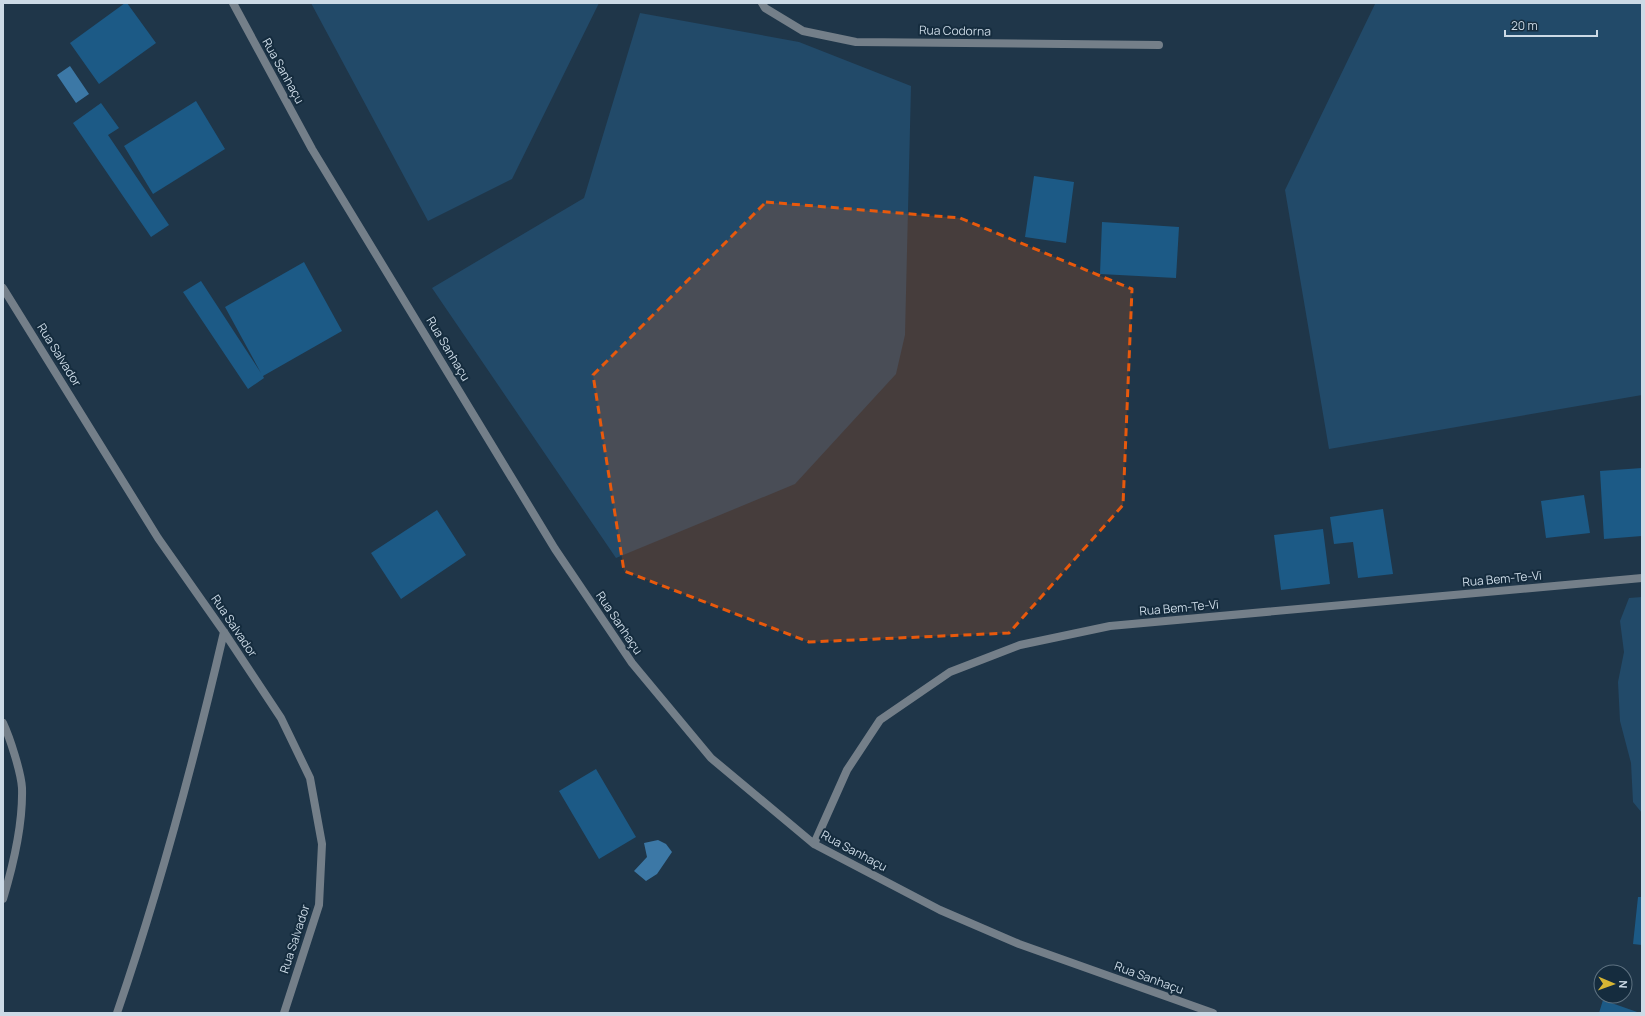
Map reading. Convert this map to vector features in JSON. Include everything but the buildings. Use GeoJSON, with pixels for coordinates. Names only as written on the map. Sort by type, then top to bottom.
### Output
{"type":"FeatureCollection","features":[{"type":"Feature","properties":{"kind":"street","name":"Rua Sanhaçu"},"geometry":{"type":"LineString","coordinates":[[233,3],[320,162],[555,549],[632,663],[711,758],[814,844],[940,910],[1019,944],[1212,1013]]}},
{"type":"Feature","properties":{"kind":"street","name":"Rua Codorna"},"geometry":{"type":"LineString","coordinates":[[762,3],[764,8],[803,31],[856,42],[1159,45]]}},
{"type":"Feature","properties":{"kind":"street","name":"Rua Salvador"},"geometry":{"type":"LineString","coordinates":[[3,288],[158,538],[224,632],[281,718],[310,778],[322,844],[319,904],[284,1013]]}},
{"type":"Feature","properties":{"kind":"street","name":"Rua Bem-Te-Vi"},"geometry":{"type":"LineString","coordinates":[[814,844],[847,770],[880,720],[950,672],[1020,645],[1110,626],[1642,578]]}},
{"type":"Feature","properties":{"kind":"street"},"geometry":{"type":"LineString","coordinates":[[117,1013],[142,940],[188,782],[224,632]]}},
{"type":"Feature","properties":{"kind":"street"},"geometry":{"type":"LineString","coordinates":[[3,723],[9,735],[22,787],[18,835],[3,899]]}},
{"type":"Feature","properties":{"kind":"highlighted area"},"geometry":{"type":"Polygon","coordinates":[[[766,202],[960,218],[1132,289],[1123,505],[1009,633],[809,642],[624,571],[593,375],[766,202]]]}},
{"type":"Feature","properties":{"kind":"shaded area"},"geometry":{"type":"Polygon","coordinates":[[[311,3],[599,3],[512,179],[428,221],[311,3]]]}},
{"type":"Feature","properties":{"kind":"shaded area"},"geometry":{"type":"Polygon","coordinates":[[[1642,3],[1642,395],[1329,449],[1285,190],[1375,4],[1642,3]]]}},
{"type":"Feature","properties":{"kind":"shaded area"},"geometry":{"type":"Polygon","coordinates":[[[640,13],[799,42],[911,86],[905,335],[896,374],[795,484],[616,558],[432,288],[584,198],[640,13]]]}},
{"type":"Feature","properties":{"kind":"shaded area"},"geometry":{"type":"Polygon","coordinates":[[[70,66],[89,94],[76,103],[57,75],[70,66]]]}},
{"type":"Feature","properties":{"kind":"shaded area"},"geometry":{"type":"Polygon","coordinates":[[[1642,597],[1642,813],[1633,802],[1631,763],[1620,721],[1618,682],[1624,652],[1620,621],[1629,598],[1642,597]]]}},
{"type":"Feature","properties":{"kind":"shaded area"},"geometry":{"type":"Polygon","coordinates":[[[658,840],[666,844],[672,852],[657,874],[646,881],[634,871],[647,857],[644,843],[658,840]]]}}]}
